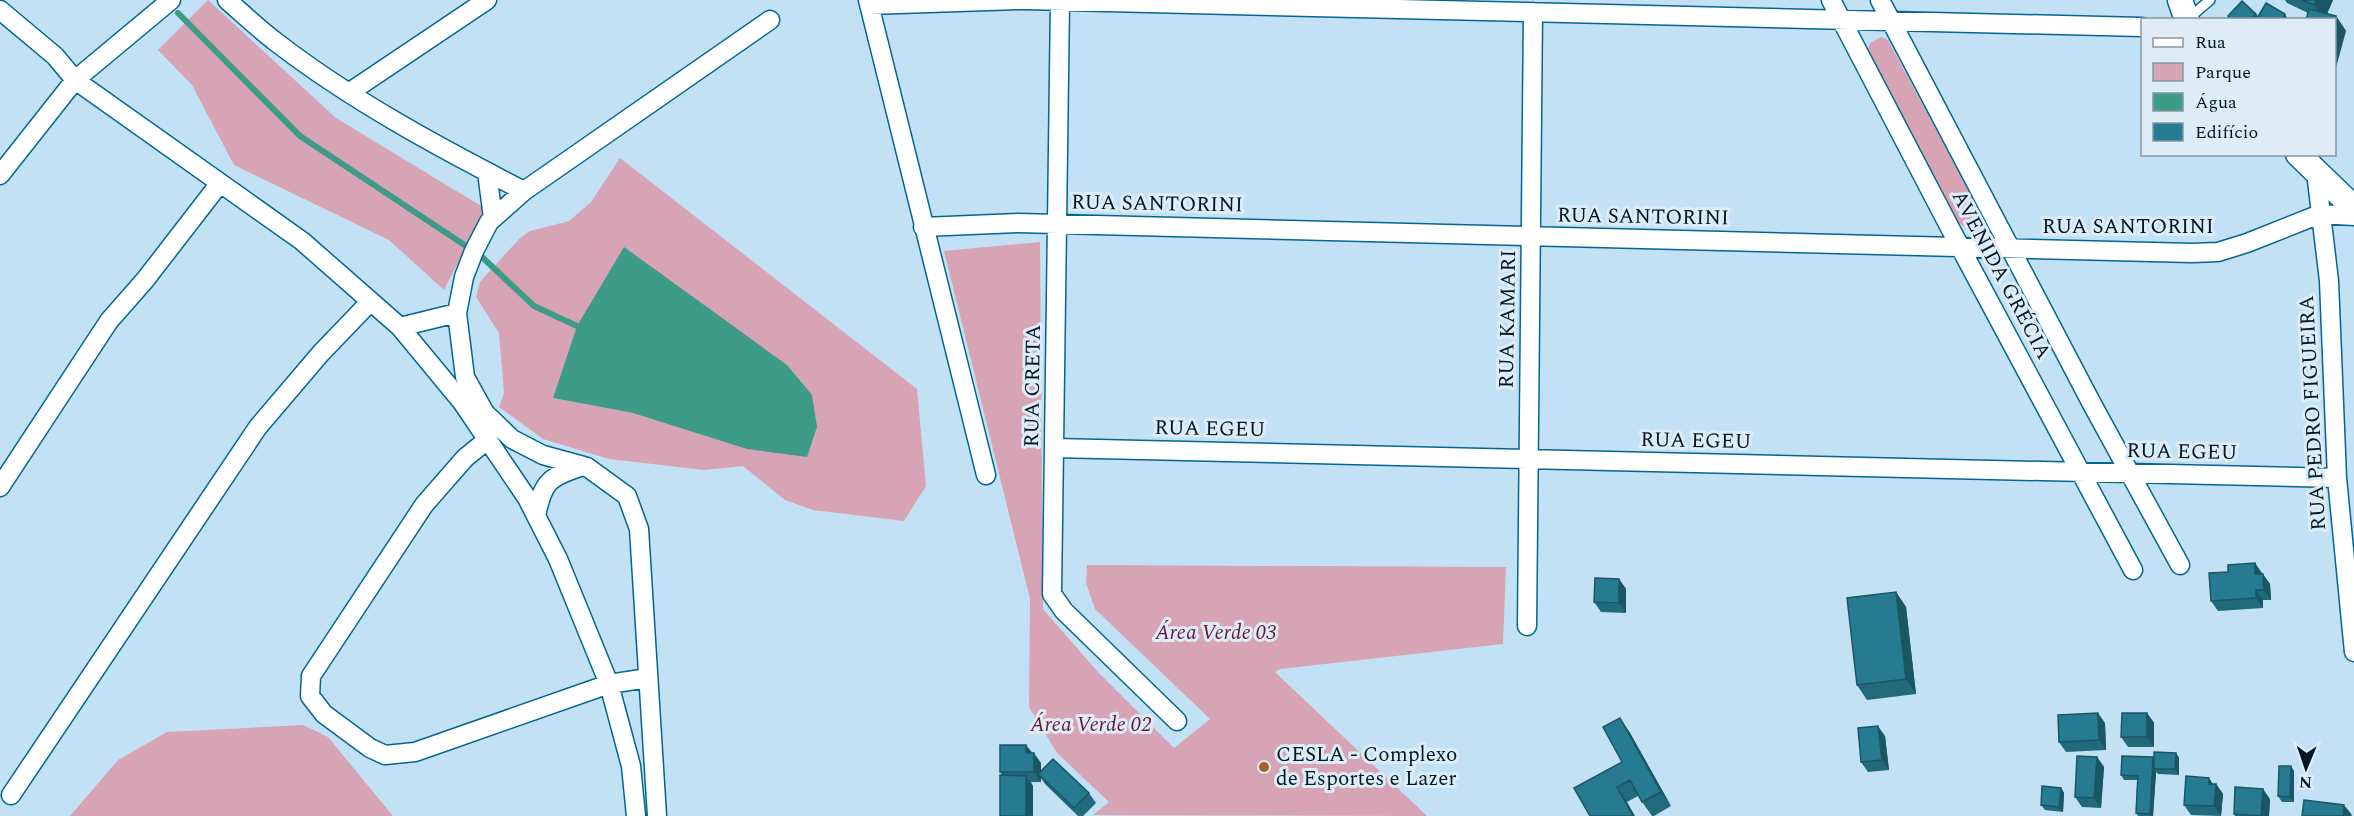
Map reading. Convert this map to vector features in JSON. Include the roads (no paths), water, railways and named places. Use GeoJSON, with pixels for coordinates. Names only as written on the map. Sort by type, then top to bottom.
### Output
{"type":"FeatureCollection","features":[{"type":"Feature","properties":{"kind":"street"},"geometry":{"type":"LineString","coordinates":[[0,175],[75,80],[171,0]]}},
{"type":"Feature","properties":{"kind":"street"},"geometry":{"type":"LineString","coordinates":[[227,0],[277,42],[350,92],[438,147],[524,191]]}},
{"type":"Feature","properties":{"kind":"street"},"geometry":{"type":"LineString","coordinates":[[350,92],[487,0]]}},
{"type":"Feature","properties":{"kind":"street"},"geometry":{"type":"LineString","coordinates":[[986,475],[868,3],[1022,0],[2141,27]]}},
{"type":"Feature","properties":{"kind":"street","name":"AVENIDA GRÉCIA"},"geometry":{"type":"LineString","coordinates":[[1831,0],[1960,248],[2133,570]]}},
{"type":"Feature","properties":{"kind":"street","name":"AVENIDA GRÉCIA"},"geometry":{"type":"LineString","coordinates":[[1880,0],[2092,404],[2180,565]]}},
{"type":"Feature","properties":{"kind":"street"},"geometry":{"type":"LineString","coordinates":[[2180,0],[2187,18]]}},
{"type":"Feature","properties":{"kind":"street","name":"RUA CRETA"},"geometry":{"type":"LineString","coordinates":[[1060,1],[1052,594],[1064,611],[1177,721]]}},
{"type":"Feature","properties":{"kind":"street"},"geometry":{"type":"LineString","coordinates":[[0,10],[55,56],[75,80],[302,241],[400,327],[456,395],[527,498],[558,560],[609,684],[631,766],[636,816]]}},
{"type":"Feature","properties":{"kind":"street","name":"RUA KAMARI"},"geometry":{"type":"LineString","coordinates":[[1527,626],[1533,12]]}},
{"type":"Feature","properties":{"kind":"street"},"geometry":{"type":"LineString","coordinates":[[657,816],[639,529],[627,496],[583,466],[543,455],[512,439],[485,413],[465,376],[457,313],[464,277],[474,251],[493,218],[524,191],[770,20]]}},
{"type":"Feature","properties":{"kind":"street"},"geometry":{"type":"LineString","coordinates":[[2300,156],[2354,208]]}},
{"type":"Feature","properties":{"kind":"street"},"geometry":{"type":"LineString","coordinates":[[487,172],[493,218]]}},
{"type":"Feature","properties":{"kind":"street","name":"RUA PEDRO FIGUEIRA"},"geometry":{"type":"LineString","coordinates":[[2316,172],[2329,280],[2337,478],[2354,652]]}},
{"type":"Feature","properties":{"kind":"street"},"geometry":{"type":"LineString","coordinates":[[0,487],[109,321],[145,280],[220,183]]}},
{"type":"Feature","properties":{"kind":"street","name":"RUA SANTORINI"},"geometry":{"type":"LineString","coordinates":[[923,227],[1018,223],[2192,253],[2218,252],[2320,214],[2354,216]]}},
{"type":"Feature","properties":{"kind":"street"},"geometry":{"type":"LineString","coordinates":[[11,795],[258,427],[321,353],[370,302]]}},
{"type":"Feature","properties":{"kind":"street"},"geometry":{"type":"LineString","coordinates":[[400,327],[457,313]]}},
{"type":"Feature","properties":{"kind":"street"},"geometry":{"type":"LineString","coordinates":[[487,440],[465,458],[424,505],[311,676],[310,696],[324,714],[370,748],[385,754],[416,752],[609,684],[648,678]]}},
{"type":"Feature","properties":{"kind":"street","name":"RUA EGEU"},"geometry":{"type":"LineString","coordinates":[[1054,448],[2337,478]]}},
{"type":"Feature","properties":{"kind":"street"},"geometry":{"type":"LineString","coordinates":[[536,516],[540,494],[547,482],[559,474],[583,466]]}},
{"type":"Feature","properties":{"kind":"lane"},"geometry":{"type":"LineString","coordinates":[[2188,18],[2210,0]]}},
{"type":"Feature","properties":{"kind":"water"},"geometry":{"type":"Polygon","coordinates":[[[624,247],[787,365],[812,395],[817,427],[807,457],[747,449],[633,413],[553,398],[577,326],[624,247]]]}},
{"type":"Feature","properties":{"kind":"waterway"},"geometry":{"type":"LineString","coordinates":[[178,13],[300,136],[469,248]]}},
{"type":"Feature","properties":{"kind":"waterway"},"geometry":{"type":"LineString","coordinates":[[482,257],[534,306],[577,326]]}},
{"type":"Feature","properties":{"kind":"place","name":"CESLA - Complexo de Esportes e Lazer"},"geometry":{"type":"Point","coordinates":[1264,767]}},
{"type":"Feature","properties":{"kind":"park label","name":"Área Verde 03"},"geometry":{"type":"Point","coordinates":[1216,633]}},
{"type":"Feature","properties":{"kind":"park label","name":"Área Verde 02"},"geometry":{"type":"Point","coordinates":[1091,725]}}]}
